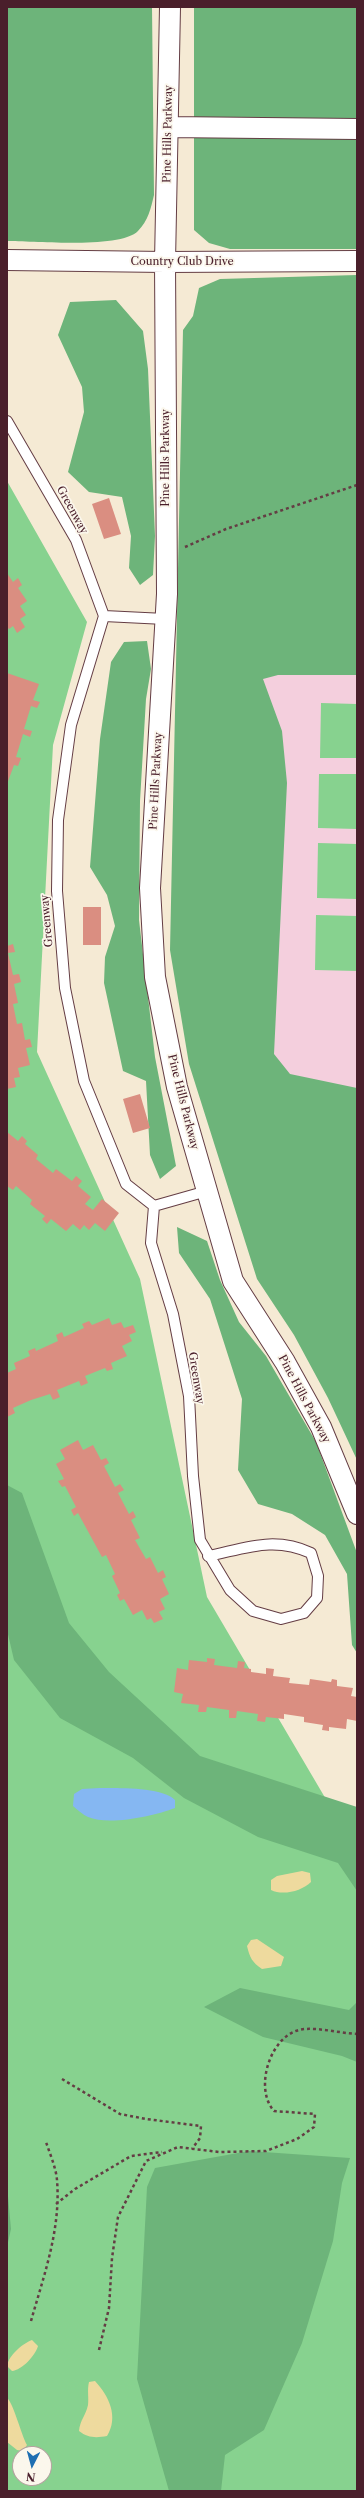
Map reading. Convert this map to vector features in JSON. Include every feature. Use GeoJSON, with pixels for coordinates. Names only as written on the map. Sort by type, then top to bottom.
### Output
{"type":"FeatureCollection","features":[{"type":"Feature","properties":{"kind":"street","name":"Pine Hills Parkway"},"geometry":{"type":"LineString","coordinates":[[170,7],[165,262],[165,619],[150,888],[155,977],[176,1087],[233,1281],[285,1362],[321,1427],[357,1514]]}},
{"type":"Feature","properties":{"kind":"street"},"geometry":{"type":"LineString","coordinates":[[168,127],[357,129]]}},
{"type":"Feature","properties":{"kind":"street","name":"Country Club Drive"},"geometry":{"type":"LineString","coordinates":[[7,260],[165,262],[357,261]]}},
{"type":"Feature","properties":{"kind":"lane","name":"Greenway"},"geometry":{"type":"LineString","coordinates":[[7,421],[76,540],[104,616],[71,725],[58,820],[57,899],[65,988],[84,1081],[126,1184],[154,1206],[151,1243],[173,1314],[189,1396],[193,1476],[200,1533],[208,1556],[230,1590],[253,1611],[281,1619],[304,1613],[317,1598],[318,1576],[312,1553],[293,1545],[273,1543],[208,1556]]}},
{"type":"Feature","properties":{"kind":"lane"},"geometry":{"type":"LineString","coordinates":[[104,616],[165,619]]}},
{"type":"Feature","properties":{"kind":"lane"},"geometry":{"type":"LineString","coordinates":[[154,1206],[207,1191]]}},
{"type":"Feature","properties":{"kind":"path"},"geometry":{"type":"LineString","coordinates":[[166,555],[226,529],[357,485]]}},
{"type":"Feature","properties":{"kind":"path"},"geometry":{"type":"LineString","coordinates":[[99,2350],[109,2308],[112,2258],[118,2217],[146,2160],[178,2147],[219,2152],[266,2151],[298,2139],[314,2127],[315,2114],[274,2111],[268,2104],[264,2087],[271,2056],[284,2038],[304,2029],[357,2034]]}},
{"type":"Feature","properties":{"kind":"path"},"geometry":{"type":"LineString","coordinates":[[62,2079],[120,2114],[201,2126],[200,2138],[192,2149]]}},
{"type":"Feature","properties":{"kind":"path"},"geometry":{"type":"LineString","coordinates":[[31,2321],[51,2256],[56,2204],[57,2179],[46,2142]]}},
{"type":"Feature","properties":{"kind":"path"},"geometry":{"type":"LineString","coordinates":[[56,2204],[75,2189],[131,2156],[167,2152]]}},
{"type":"Feature","properties":{"kind":"shaded area"},"geometry":{"type":"Polygon","coordinates":[[[250,675],[357,675],[357,1093],[249,1071],[250,675]]]}},
{"type":"Feature","properties":{"kind":"green space"},"geometry":{"type":"Polygon","coordinates":[[[7,7],[152,7],[154,195],[147,219],[138,231],[129,237],[114,240],[76,243],[7,241],[7,7]]]}},
{"type":"Feature","properties":{"kind":"green space"},"geometry":{"type":"Polygon","coordinates":[[[194,7],[357,7],[357,249],[230,249],[209,243],[194,230],[194,7]]]}},
{"type":"Feature","properties":{"kind":"green space"},"geometry":{"type":"Polygon","coordinates":[[[357,275],[357,675],[278,675],[263,679],[282,731],[287,783],[274,1054],[290,1074],[357,1088],[357,1460],[328,1398],[294,1335],[257,1279],[189,1064],[170,950],[183,330],[193,316],[199,288],[220,279],[357,275]]]}},
{"type":"Feature","properties":{"kind":"green space"},"geometry":{"type":"Polygon","coordinates":[[[116,300],[143,331],[148,369],[155,536],[153,575],[140,585],[129,568],[131,536],[122,497],[89,492],[68,472],[84,412],[82,387],[58,335],[70,302],[116,300]]]}},
{"type":"Feature","properties":{"kind":"green space"},"geometry":{"type":"Polygon","coordinates":[[[7,481],[87,622],[53,745],[37,1052],[140,1279],[207,1597],[357,1852],[357,2491],[7,2491],[7,481]]]}},
{"type":"Feature","properties":{"kind":"green space"},"geometry":{"type":"Polygon","coordinates":[[[147,641],[151,669],[146,699],[140,801],[139,920],[155,1057],[176,1166],[160,1179],[150,1155],[146,1081],[123,1071],[104,983],[105,957],[115,926],[107,895],[90,867],[100,739],[111,662],[124,642],[147,641]]]}},
{"type":"Feature","properties":{"kind":"green space"},"geometry":{"type":"Polygon","coordinates":[[[321,703],[357,704],[357,758],[320,758],[321,703]]]}},
{"type":"Feature","properties":{"kind":"green space"},"geometry":{"type":"Polygon","coordinates":[[[319,774],[357,774],[357,829],[318,828],[319,774]]]}},
{"type":"Feature","properties":{"kind":"green space"},"geometry":{"type":"Polygon","coordinates":[[[318,843],[357,844],[357,899],[317,898],[318,843]]]}},
{"type":"Feature","properties":{"kind":"green space"},"geometry":{"type":"Polygon","coordinates":[[[316,915],[357,916],[357,971],[315,970],[316,915]]]}},
{"type":"Feature","properties":{"kind":"green space"},"geometry":{"type":"Polygon","coordinates":[[[177,1227],[207,1241],[220,1280],[239,1322],[266,1356],[316,1442],[357,1553],[357,1653],[352,1645],[347,1574],[325,1535],[292,1514],[258,1504],[238,1470],[242,1399],[210,1299],[179,1253],[177,1227]]]}},
{"type":"Feature","properties":{"kind":"green space"},"geometry":{"type":"Polygon","coordinates":[[[7,1485],[22,1493],[69,1623],[109,1672],[200,1756],[357,1807],[357,1891],[338,1863],[258,1837],[184,1798],[133,1758],[60,1718],[14,1660],[7,1630],[7,1485]]]}},
{"type":"Feature","properties":{"kind":"green space"},"geometry":{"type":"Polygon","coordinates":[[[240,1988],[349,2010],[357,2002],[357,2062],[342,2056],[263,2037],[204,2007],[240,1988]]]}},
{"type":"Feature","properties":{"kind":"green space"},"geometry":{"type":"Polygon","coordinates":[[[249,2151],[350,2158],[342,2183],[333,2241],[302,2343],[264,2430],[225,2455],[221,2491],[169,2491],[137,2379],[147,2187],[155,2168],[249,2151]]]}},
{"type":"Feature","properties":{"kind":"green space"},"geometry":{"type":"Polygon","coordinates":[[[7,2185],[11,2229],[7,2247],[7,2185]]]}},
{"type":"Feature","properties":{"kind":"sand"},"geometry":{"type":"Polygon","coordinates":[[[302,1871],[310,1873],[311,1882],[303,1888],[292,1892],[281,1893],[271,1890],[271,1880],[277,1876],[302,1871]]]}},
{"type":"Feature","properties":{"kind":"sand"},"geometry":{"type":"Polygon","coordinates":[[[257,1939],[284,1957],[281,1966],[262,1969],[254,1962],[250,1957],[247,1946],[251,1940],[257,1939]]]}},
{"type":"Feature","properties":{"kind":"sand"},"geometry":{"type":"Polygon","coordinates":[[[32,2340],[38,2346],[34,2354],[28,2362],[20,2368],[12,2371],[7,2366],[10,2358],[20,2347],[32,2340]]]}},
{"type":"Feature","properties":{"kind":"sand"},"geometry":{"type":"Polygon","coordinates":[[[95,2381],[104,2393],[111,2407],[112,2422],[111,2429],[107,2436],[92,2437],[79,2431],[88,2405],[89,2382],[95,2381]]]}},
{"type":"Feature","properties":{"kind":"sand"},"geometry":{"type":"Polygon","coordinates":[[[7,2398],[12,2405],[27,2445],[12,2446],[7,2442],[7,2398]]]}},
{"type":"Feature","properties":{"kind":"water"},"geometry":{"type":"Polygon","coordinates":[[[100,1788],[151,1790],[169,1796],[175,1800],[175,1808],[144,1817],[108,1821],[88,1817],[73,1806],[74,1794],[82,1789],[100,1788]]]}},
{"type":"Feature","properties":{"kind":"building"},"geometry":{"type":"Polygon","coordinates":[[[109,498],[121,534],[104,539],[92,504],[109,498]]]}},
{"type":"Feature","properties":{"kind":"building"},"geometry":{"type":"Polygon","coordinates":[[[7,573],[13,582],[18,578],[22,585],[18,588],[27,601],[20,606],[26,615],[20,619],[25,627],[17,633],[13,626],[9,629],[7,627],[7,573]]]}},
{"type":"Feature","properties":{"kind":"building"},"geometry":{"type":"Polygon","coordinates":[[[7,673],[39,684],[33,700],[40,702],[37,708],[31,706],[24,729],[32,731],[30,737],[23,734],[16,757],[21,758],[18,766],[14,765],[7,784],[7,673]]]}},
{"type":"Feature","properties":{"kind":"building"},"geometry":{"type":"Polygon","coordinates":[[[83,907],[101,907],[101,945],[83,945],[83,907]]]}},
{"type":"Feature","properties":{"kind":"building"},"geometry":{"type":"Polygon","coordinates":[[[13,944],[15,952],[8,953],[13,975],[19,974],[21,982],[14,984],[18,1003],[13,1004],[17,1024],[22,1023],[25,1040],[30,1039],[32,1047],[26,1048],[30,1065],[18,1068],[20,1077],[14,1078],[16,1087],[7,1089],[7,946],[13,944]]]}},
{"type":"Feature","properties":{"kind":"building"},"geometry":{"type":"Polygon","coordinates":[[[140,1094],[150,1128],[133,1133],[123,1099],[140,1094]]]}},
{"type":"Feature","properties":{"kind":"building"},"geometry":{"type":"Polygon","coordinates":[[[7,1132],[18,1141],[22,1136],[27,1141],[25,1144],[38,1155],[36,1159],[53,1173],[56,1169],[72,1181],[76,1176],[82,1181],[78,1186],[91,1197],[85,1204],[93,1210],[102,1199],[119,1213],[105,1231],[95,1223],[89,1230],[84,1225],[80,1230],[73,1224],[66,1231],[51,1219],[47,1224],[42,1219],[45,1216],[30,1204],[32,1200],[16,1186],[13,1190],[7,1186],[7,1132]]]}},
{"type":"Feature","properties":{"kind":"building"},"geometry":{"type":"Polygon","coordinates":[[[109,1318],[112,1325],[121,1322],[124,1328],[133,1325],[136,1332],[129,1335],[132,1341],[122,1346],[127,1356],[111,1363],[113,1369],[107,1371],[105,1368],[85,1376],[88,1383],[81,1386],[79,1381],[57,1390],[60,1397],[53,1400],[50,1394],[31,1400],[13,1408],[15,1413],[7,1417],[7,1373],[16,1369],[14,1363],[30,1356],[28,1351],[35,1348],[36,1351],[58,1341],[56,1335],[62,1332],[64,1337],[84,1328],[82,1324],[89,1321],[92,1325],[109,1318]]]}},
{"type":"Feature","properties":{"kind":"building"},"geometry":{"type":"Polygon","coordinates":[[[78,1440],[83,1450],[93,1445],[101,1460],[106,1458],[109,1463],[104,1466],[115,1487],[120,1484],[124,1490],[118,1493],[129,1514],[133,1511],[136,1517],[131,1520],[140,1538],[135,1540],[146,1559],[150,1557],[158,1573],[163,1570],[166,1577],[162,1579],[169,1594],[160,1599],[165,1609],[159,1612],[163,1619],[154,1623],[151,1618],[147,1620],[142,1610],[133,1615],[124,1599],[120,1601],[117,1595],[120,1593],[112,1576],[115,1574],[106,1555],[102,1557],[78,1513],[74,1516],[71,1510],[76,1507],[65,1486],[62,1487],[58,1481],[64,1479],[56,1464],[65,1459],[60,1450],[78,1440]]]}},
{"type":"Feature","properties":{"kind":"building"},"geometry":{"type":"Polygon","coordinates":[[[207,1658],[215,1659],[214,1665],[237,1668],[238,1661],[245,1662],[244,1668],[251,1669],[251,1672],[266,1674],[266,1668],[274,1669],[273,1676],[290,1678],[289,1683],[309,1685],[310,1679],[331,1682],[332,1679],[337,1680],[337,1686],[353,1688],[351,1696],[357,1697],[357,1721],[347,1719],[346,1729],[329,1727],[329,1731],[322,1730],[323,1725],[304,1722],[304,1717],[284,1714],[284,1719],[266,1717],[265,1722],[257,1721],[258,1714],[237,1711],[236,1718],[229,1718],[229,1710],[207,1707],[206,1712],[198,1712],[199,1705],[181,1703],[183,1694],[174,1692],[177,1668],[188,1670],[189,1660],[207,1662],[207,1658]]]}}]}
